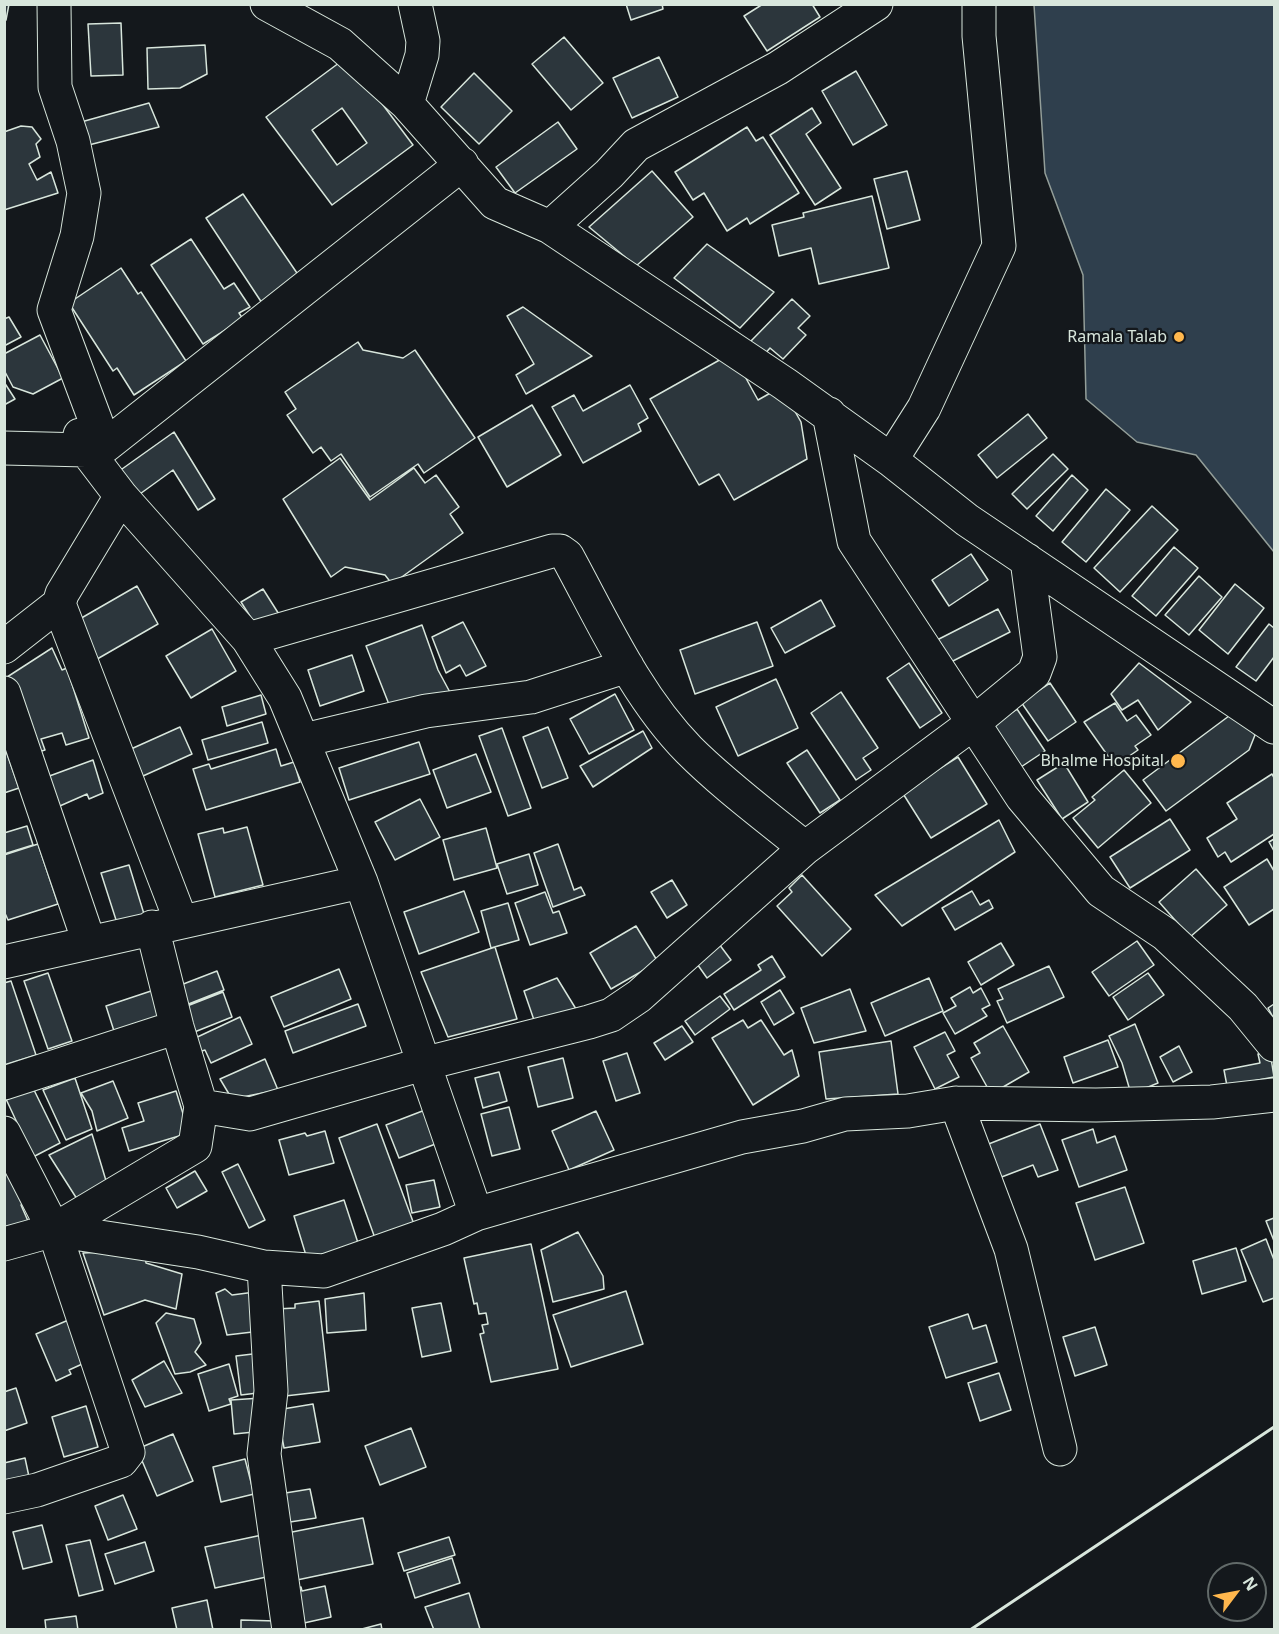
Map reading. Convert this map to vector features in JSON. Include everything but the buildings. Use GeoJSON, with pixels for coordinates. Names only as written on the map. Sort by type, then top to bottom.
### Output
{"type":"FeatureCollection","features":[{"type":"Feature","properties":{"kind":"street"},"geometry":{"type":"LineString","coordinates":[[54,4],[56,87],[73,141],[84,193],[77,236],[54,310],[90,444],[121,496],[248,639],[285,698],[361,882],[476,1214]]}},
{"type":"Feature","properties":{"kind":"street"},"geometry":{"type":"LineString","coordinates":[[267,4],[340,44],[407,104],[495,203],[550,227],[829,414],[967,520],[1275,727]]}},
{"type":"Feature","properties":{"kind":"street"},"geometry":{"type":"LineString","coordinates":[[407,104],[422,55],[423,41],[415,4]]}},
{"type":"Feature","properties":{"kind":"street"},"geometry":{"type":"LineString","coordinates":[[550,227],[609,174],[636,145],[778,68],[876,4]]}},
{"type":"Feature","properties":{"kind":"street"},"geometry":{"type":"LineString","coordinates":[[891,460],[924,408],[999,246],[978,4]]}},
{"type":"Feature","properties":{"kind":"street"},"geometry":{"type":"LineString","coordinates":[[4,448],[90,444],[462,164]]}},
{"type":"Feature","properties":{"kind":"street"},"geometry":{"type":"LineString","coordinates":[[829,414],[850,532],[854,541],[1022,797],[1101,891],[1165,934],[1243,1007],[1275,1045]]}},
{"type":"Feature","properties":{"kind":"street"},"geometry":{"type":"LineString","coordinates":[[4,438],[90,444]]}},
{"type":"Feature","properties":{"kind":"street"},"geometry":{"type":"LineString","coordinates":[[4,647],[59,604],[62,594],[121,496]]}},
{"type":"Feature","properties":{"kind":"street"},"geometry":{"type":"LineString","coordinates":[[248,639],[552,550],[560,551],[567,556],[627,666],[661,717],[688,749],[726,784],[806,848]]}},
{"type":"Feature","properties":{"kind":"street"},"geometry":{"type":"LineString","coordinates":[[201,1106],[250,1114],[423,1064],[611,1015],[667,973],[806,848],[972,724],[1034,673],[1040,657],[1027,560]]}},
{"type":"Feature","properties":{"kind":"street"},"geometry":{"type":"LineString","coordinates":[[4,1244],[54,1230],[195,1146],[201,1106],[177,1027],[167,924],[59,604]]}},
{"type":"Feature","properties":{"kind":"street"},"geometry":{"type":"LineString","coordinates":[[304,740],[426,711],[531,697],[627,666]]}},
{"type":"Feature","properties":{"kind":"street"},"geometry":{"type":"LineString","coordinates":[[4,693],[89,942]]}},
{"type":"Feature","properties":{"kind":"street"},"geometry":{"type":"LineString","coordinates":[[4,962],[361,882]]}},
{"type":"Feature","properties":{"kind":"street"},"geometry":{"type":"LineString","coordinates":[[4,1083],[177,1027]]}},
{"type":"Feature","properties":{"kind":"street"},"geometry":{"type":"LineString","coordinates":[[54,1230],[198,1252],[264,1267],[324,1271],[443,1229],[476,1214],[742,1137],[803,1126],[845,1114],[908,1111],[956,1103],[1212,1102],[1275,1095]]}},
{"type":"Feature","properties":{"kind":"street"},"geometry":{"type":"LineString","coordinates":[[956,1103],[1011,1249],[1060,1449]]}},
{"type":"Feature","properties":{"kind":"street"},"geometry":{"type":"LineString","coordinates":[[4,1133],[54,1230],[128,1452],[122,1461],[37,1490],[4,1497]]}},
{"type":"Feature","properties":{"kind":"street"},"geometry":{"type":"LineString","coordinates":[[264,1267],[271,1391],[264,1454],[289,1629]]}},
{"type":"Feature","properties":{"kind":"water","name":"Ramala Talab"},"geometry":{"type":"Polygon","coordinates":[[[1034,5],[1274,5],[1274,552],[1196,455],[1137,442],[1086,399],[1083,275],[1045,173],[1034,5]]]}},
{"type":"Feature","properties":{"kind":"wall"},"geometry":{"type":"LineString","coordinates":[[970,1630],[1274,1427]]}},
{"type":"Feature","properties":{"kind":"place","name":"Ramala Talab"},"geometry":{"type":"Point","coordinates":[1179,337]}},
{"type":"Feature","properties":{"kind":"place","name":"Bhalme Hospital"},"geometry":{"type":"Point","coordinates":[1178,761]}}]}
